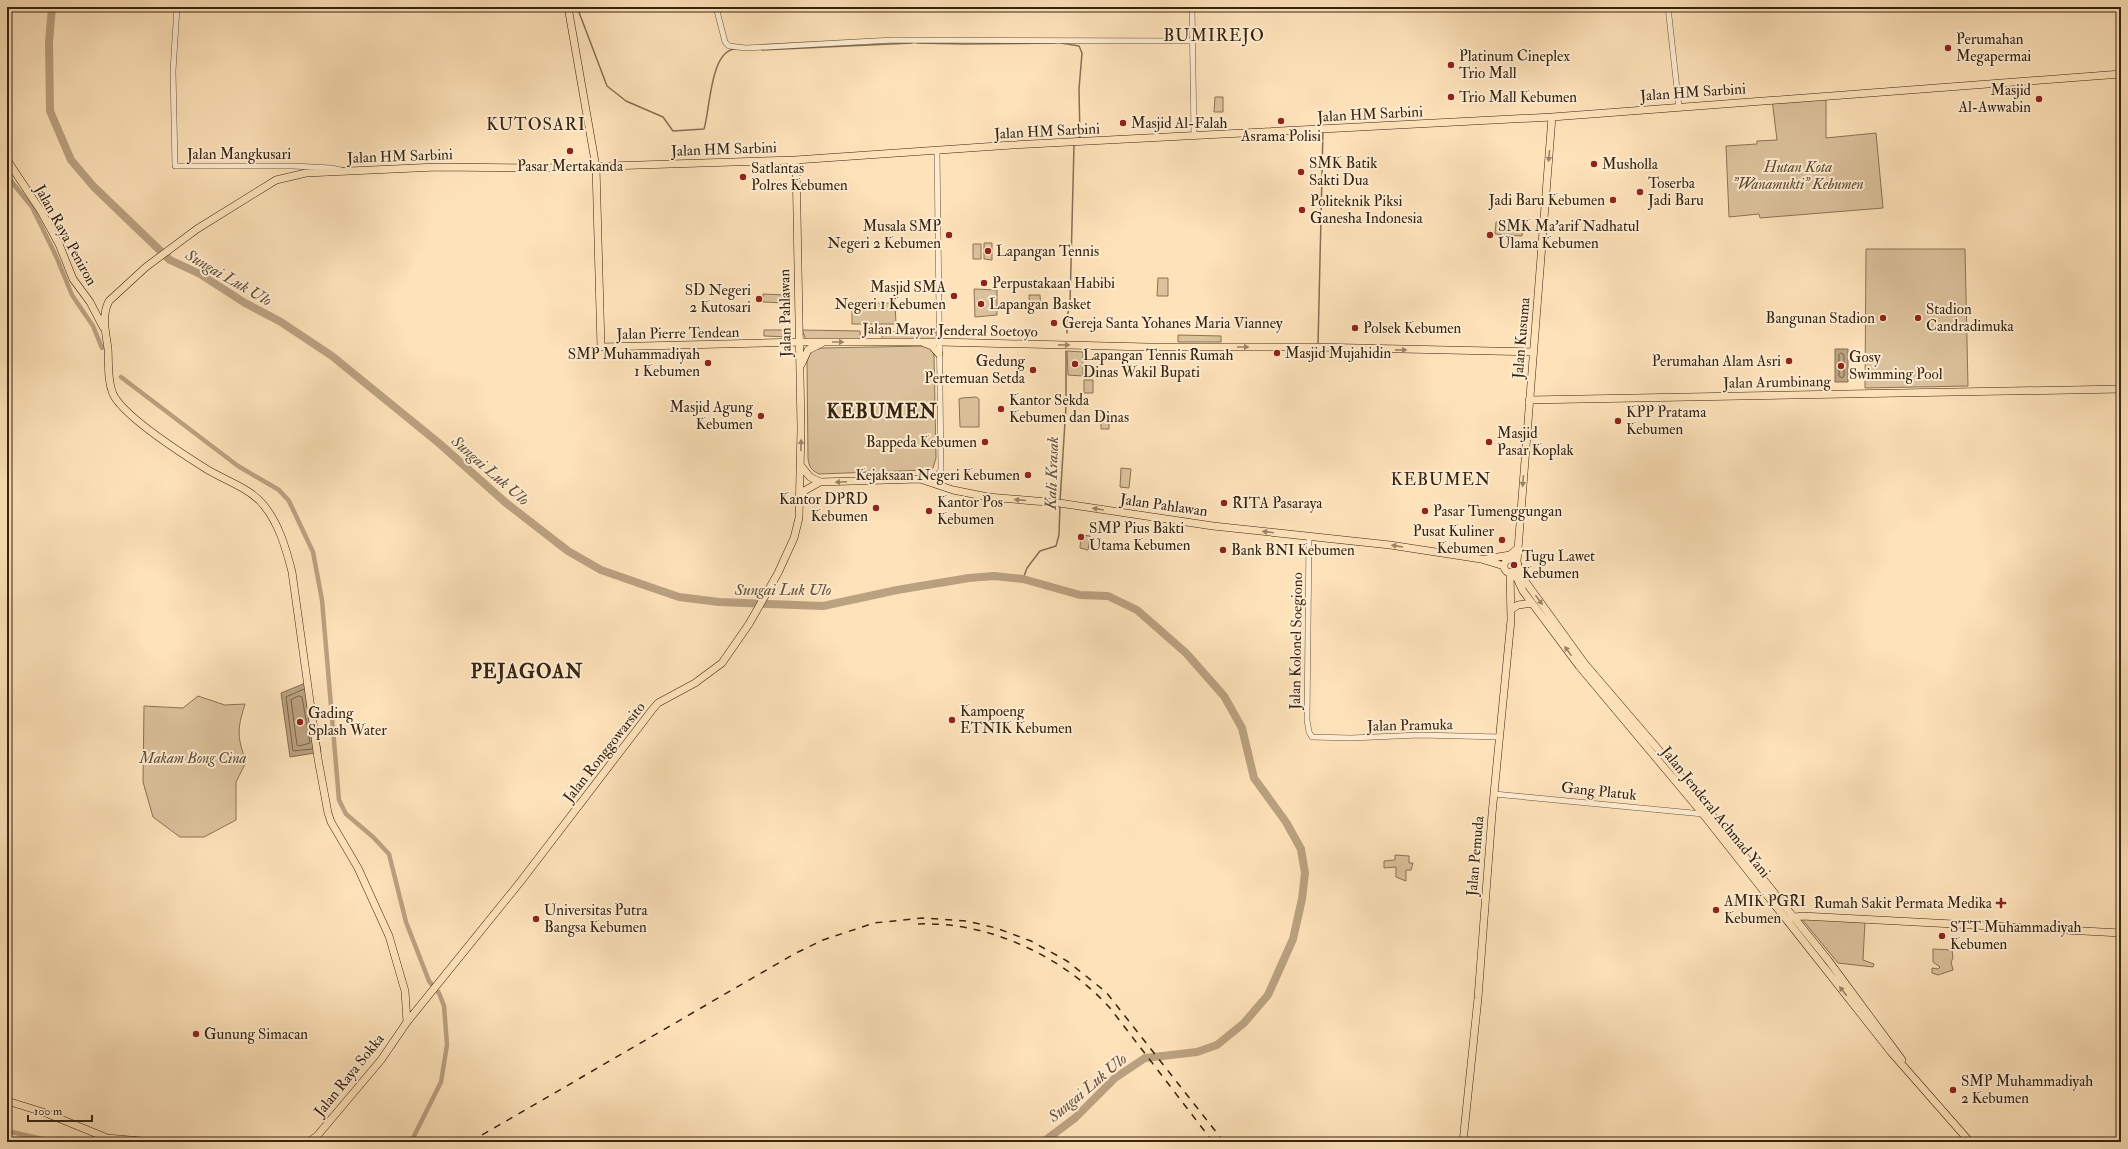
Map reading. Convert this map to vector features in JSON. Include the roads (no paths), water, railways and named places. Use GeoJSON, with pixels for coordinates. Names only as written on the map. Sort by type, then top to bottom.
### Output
{"type":"FeatureCollection","features":[{"type":"Feature","properties":{"kind":"main road"},"geometry":{"type":"LineString","coordinates":[[568,7],[596,167]]}},
{"type":"Feature","properties":{"kind":"main road","name":"Jalan HM Sarbini"},"geometry":{"type":"LineString","coordinates":[[106,306],[109,301],[132,280],[183,239],[276,180],[295,174],[437,167],[546,168],[796,160],[833,156],[937,151],[1012,145],[1552,117],[2121,74]]}},
{"type":"Feature","properties":{"kind":"main road","name":"Jalan Kusuma"},"geometry":{"type":"LineString","coordinates":[[1514,569],[1517,549],[1552,117]]}},
{"type":"Feature","properties":{"kind":"main road","name":"Jalan Raya Peniron"},"geometry":{"type":"LineString","coordinates":[[7,160],[41,211],[59,244],[73,279],[90,302],[106,332]]}},
{"type":"Feature","properties":{"kind":"main road","name":"Jalan Pahlawan"},"geometry":{"type":"LineString","coordinates":[[796,160],[800,367],[800,498]]}},
{"type":"Feature","properties":{"kind":"main road","name":"Jalan Pierre Tendean"},"geometry":{"type":"LineString","coordinates":[[596,167],[601,347],[799,342]]}},
{"type":"Feature","properties":{"kind":"main road","name":"Jalan Raya Peniron"},"geometry":{"type":"LineString","coordinates":[[90,302],[93,304],[106,306]]}},
{"type":"Feature","properties":{"kind":"main road"},"geometry":{"type":"LineString","coordinates":[[106,306],[104,325],[106,332],[110,384],[113,393],[125,409],[145,426],[208,470],[240,487],[260,501],[285,543],[292,572],[327,808],[332,822],[358,868],[389,936],[404,983],[407,1022]]}},
{"type":"Feature","properties":{"kind":"main road"},"geometry":{"type":"LineString","coordinates":[[799,332],[807,342]]}},
{"type":"Feature","properties":{"kind":"main road","name":"Jalan Mayor Jenderal Soetoyo"},"geometry":{"type":"LineString","coordinates":[[799,342],[955,342],[1533,352]]}},
{"type":"Feature","properties":{"kind":"main road"},"geometry":{"type":"LineString","coordinates":[[800,367],[808,350],[824,342]]}},
{"type":"Feature","properties":{"kind":"main road"},"geometry":{"type":"LineString","coordinates":[[922,342],[932,346],[939,354]]}},
{"type":"Feature","properties":{"kind":"main road"},"geometry":{"type":"LineString","coordinates":[[791,343],[799,351]]}},
{"type":"Feature","properties":{"kind":"main road","name":"Jalan Arumbinang"},"geometry":{"type":"LineString","coordinates":[[1529,400],[2121,389]]}},
{"type":"Feature","properties":{"kind":"main road"},"geometry":{"type":"LineString","coordinates":[[801,465],[810,477],[820,482]]}},
{"type":"Feature","properties":{"kind":"main road","name":"Jalan Pahlawan"},"geometry":{"type":"LineString","coordinates":[[820,482],[920,480],[935,483],[953,490],[988,497],[1060,503],[1213,526],[1390,545],[1481,559],[1504,566]]}},
{"type":"Feature","properties":{"kind":"main road"},"geometry":{"type":"LineString","coordinates":[[800,498],[804,491],[820,482]]}},
{"type":"Feature","properties":{"kind":"main road","name":"Jalan Ronggowarsito"},"geometry":{"type":"LineString","coordinates":[[407,1022],[521,881],[658,703],[716,669],[748,624],[778,573],[794,538],[799,518],[800,498]]}},
{"type":"Feature","properties":{"kind":"main road"},"geometry":{"type":"LineString","coordinates":[[1481,559],[1505,557],[1517,549]]}},
{"type":"Feature","properties":{"kind":"main road"},"geometry":{"type":"LineString","coordinates":[[1511,620],[1514,569],[1514,560],[1508,560],[1504,566],[1514,569]]}},
{"type":"Feature","properties":{"kind":"main road","name":"Jalan Jenderal Achmad Yani"},"geometry":{"type":"LineString","coordinates":[[1514,569],[1523,591],[1579,666],[1790,916]]}},
{"type":"Feature","properties":{"kind":"main road","name":"Jalan Jenderal Achmad Yani"},"geometry":{"type":"LineString","coordinates":[[1514,569],[1525,581],[1585,664],[1670,763],[1790,916],[1891,1052],[1903,1064],[1924,1092],[1970,1142]]}},
{"type":"Feature","properties":{"kind":"main road","name":"Jalan Pemuda"},"geometry":{"type":"LineString","coordinates":[[1463,1142],[1478,998],[1494,794],[1511,620],[1514,569]]}},
{"type":"Feature","properties":{"kind":"main road"},"geometry":{"type":"LineString","coordinates":[[1512,609],[1518,605],[1532,603]]}},
{"type":"Feature","properties":{"kind":"main road"},"geometry":{"type":"LineString","coordinates":[[1790,916],[1870,919],[1999,928],[2121,933]]}},
{"type":"Feature","properties":{"kind":"main road"},"geometry":{"type":"LineString","coordinates":[[406,1009],[414,1014]]}},
{"type":"Feature","properties":{"kind":"main road","name":"Jalan Raya Sokka"},"geometry":{"type":"LineString","coordinates":[[308,1142],[317,1136],[381,1060],[407,1022]]}},
{"type":"Feature","properties":{"kind":"main road"},"geometry":{"type":"LineString","coordinates":[[7,1101],[46,1113],[107,1138],[153,1142]]}},
{"type":"Feature","properties":{"kind":"street","name":"Jalan Mangkusari"},"geometry":{"type":"LineString","coordinates":[[177,7],[173,71],[175,166],[301,166],[331,168],[341,171]]}},
{"type":"Feature","properties":{"kind":"street"},"geometry":{"type":"LineString","coordinates":[[716,7],[721,20],[722,37],[725,42],[729,46],[746,48],[893,40],[1193,41]]}},
{"type":"Feature","properties":{"kind":"street"},"geometry":{"type":"LineString","coordinates":[[1192,7],[1194,135]]}},
{"type":"Feature","properties":{"kind":"street"},"geometry":{"type":"LineString","coordinates":[[1668,7],[1679,107]]}},
{"type":"Feature","properties":{"kind":"street"},"geometry":{"type":"LineString","coordinates":[[920,480],[937,475],[941,470],[937,151]]}},
{"type":"Feature","properties":{"kind":"street","name":"Jalan Kolonel Soegiono"},"geometry":{"type":"LineString","coordinates":[[1309,537],[1307,720],[1309,732],[1312,737],[1320,738]]}},
{"type":"Feature","properties":{"kind":"street","name":"Jalan Pramuka"},"geometry":{"type":"LineString","coordinates":[[1320,738],[1420,735],[1500,738]]}},
{"type":"Feature","properties":{"kind":"street","name":"Gang Platuk"},"geometry":{"type":"LineString","coordinates":[[1494,794],[1703,814]]}},
{"type":"Feature","properties":{"kind":"water","name":"Gosy Swimming Pool"},"geometry":{"type":"Polygon","coordinates":[[[1835,349],[1848,349],[1848,382],[1835,382],[1835,349]]]}},
{"type":"Feature","properties":{"kind":"water","name":"Gading Splash Water"},"geometry":{"type":"Polygon","coordinates":[[[308,682],[321,752],[290,757],[281,693],[308,682]]]}},
{"type":"Feature","properties":{"kind":"waterway","name":"Sungai Luk Ulo"},"geometry":{"type":"LineString","coordinates":[[52,7],[49,42],[50,111],[71,160],[94,187],[170,260],[200,274],[245,303],[281,322],[332,356],[440,444],[506,503],[568,551],[601,570],[679,597],[719,602],[823,606],[897,590],[969,578],[994,576],[1023,579],[1080,595],[1108,596],[1137,610],[1186,653],[1224,696],[1242,728],[1254,778],[1286,822],[1301,849],[1305,873],[1302,899],[1293,939],[1268,995],[1244,1023],[1217,1045],[1197,1052],[1145,1058],[1115,1078],[1075,1118],[1043,1142]]}},
{"type":"Feature","properties":{"kind":"waterway"},"geometry":{"type":"LineString","coordinates":[[577,7],[607,86],[626,101],[663,117],[673,131],[704,129],[712,82],[716,70],[721,59],[727,52],[736,49]]}},
{"type":"Feature","properties":{"kind":"waterway"},"geometry":{"type":"LineString","coordinates":[[762,50],[912,43]]}},
{"type":"Feature","properties":{"kind":"waterway"},"geometry":{"type":"LineString","coordinates":[[917,43],[1055,43]]}},
{"type":"Feature","properties":{"kind":"waterway"},"geometry":{"type":"LineString","coordinates":[[1061,43],[1079,46],[1082,53],[1079,89],[1080,137],[1077,139]]}},
{"type":"Feature","properties":{"kind":"waterway"},"geometry":{"type":"LineString","coordinates":[[1318,345],[1323,131]]}},
{"type":"Feature","properties":{"kind":"waterway","name":"Kali Krasak"},"geometry":{"type":"LineString","coordinates":[[1067,333],[1067,317],[1070,304],[1074,145]]}},
{"type":"Feature","properties":{"kind":"waterway"},"geometry":{"type":"LineString","coordinates":[[7,176],[32,207],[56,256],[72,295],[93,326],[102,348]]}},
{"type":"Feature","properties":{"kind":"waterway","name":"Kali Krasak"},"geometry":{"type":"LineString","coordinates":[[1060,501],[1066,406],[1066,351]]}},
{"type":"Feature","properties":{"kind":"waterway"},"geometry":{"type":"LineString","coordinates":[[121,377],[238,466],[279,490],[289,501],[313,552],[322,600],[339,800],[346,814],[373,837],[389,854],[406,922],[429,981],[439,993],[444,1006],[447,1045],[441,1082],[411,1142]]}},
{"type":"Feature","properties":{"kind":"waterway","name":"Kali Krasak"},"geometry":{"type":"LineString","coordinates":[[1023,579],[1027,568],[1040,551],[1056,546],[1059,535],[1060,506]]}},
{"type":"Feature","properties":{"kind":"waterway"},"geometry":{"type":"LineString","coordinates":[[7,1131],[47,1140],[62,1139],[73,1142]]}},
{"type":"Feature","properties":{"kind":"railway"},"geometry":{"type":"LineString","coordinates":[[470,1142],[794,954],[823,940],[874,923],[922,918],[967,921],[996,928],[1031,941],[1067,961],[1106,992],[1224,1142]]}},
{"type":"Feature","properties":{"kind":"railway"},"geometry":{"type":"LineString","coordinates":[[918,924],[945,925],[971,929],[998,936],[1048,958],[1071,973],[1110,1008],[1213,1142]]}},
{"type":"Feature","properties":{"kind":"railway"},"geometry":{"type":"LineString","coordinates":[[7,1140],[14,1142]]}},
{"type":"Feature","properties":{"kind":"place","name":"Perumahan Megapermai"},"geometry":{"type":"Point","coordinates":[1948,48]}},
{"type":"Feature","properties":{"kind":"place","name":"Platinum Cineplex Trio Mall"},"geometry":{"type":"Point","coordinates":[1451,65]}},
{"type":"Feature","properties":{"kind":"place","name":"Trio Mall Kebumen"},"geometry":{"type":"Point","coordinates":[1451,97]}},
{"type":"Feature","properties":{"kind":"place","name":"Masjid Al-Awwabin"},"geometry":{"type":"Point","coordinates":[2039,99]}},
{"type":"Feature","properties":{"kind":"place","name":"Asrama Polisi"},"geometry":{"type":"Point","coordinates":[1281,121]}},
{"type":"Feature","properties":{"kind":"place","name":"Masjid Al-Falah"},"geometry":{"type":"Point","coordinates":[1123,123]}},
{"type":"Feature","properties":{"kind":"place","name":"Pasar Mertakanda"},"geometry":{"type":"Point","coordinates":[570,151]}},
{"type":"Feature","properties":{"kind":"place","name":"Musholla"},"geometry":{"type":"Point","coordinates":[1594,164]}},
{"type":"Feature","properties":{"kind":"place","name":"SMK Batik Sakti Dua"},"geometry":{"type":"Point","coordinates":[1301,172]}},
{"type":"Feature","properties":{"kind":"place","name":"Satlantas Polres Kebumen"},"geometry":{"type":"Point","coordinates":[743,177]}},
{"type":"Feature","properties":{"kind":"place","name":"Toserba Jadi Baru"},"geometry":{"type":"Point","coordinates":[1640,192]}},
{"type":"Feature","properties":{"kind":"place","name":"Jadi Baru Kebumen"},"geometry":{"type":"Point","coordinates":[1613,200]}},
{"type":"Feature","properties":{"kind":"place","name":"Politeknik Piksi Ganesha Indonesia"},"geometry":{"type":"Point","coordinates":[1302,210]}},
{"type":"Feature","properties":{"kind":"place","name":"Musala SMP Negeri 2 Kebumen"},"geometry":{"type":"Point","coordinates":[949,235]}},
{"type":"Feature","properties":{"kind":"place","name":"SMK Ma'arif Nadhatul Ulama Kebumen"},"geometry":{"type":"Point","coordinates":[1490,235]}},
{"type":"Feature","properties":{"kind":"place","name":"Lapangan Tennis"},"geometry":{"type":"Point","coordinates":[988,251]}},
{"type":"Feature","properties":{"kind":"place","name":"Perpustakaan Habibi"},"geometry":{"type":"Point","coordinates":[984,283]}},
{"type":"Feature","properties":{"kind":"place","name":"Masjid SMA Negeri 1 Kebumen"},"geometry":{"type":"Point","coordinates":[954,296]}},
{"type":"Feature","properties":{"kind":"place","name":"SD Negeri 2 Kutosari"},"geometry":{"type":"Point","coordinates":[759,299]}},
{"type":"Feature","properties":{"kind":"place","name":"Lapangan Basket"},"geometry":{"type":"Point","coordinates":[981,304]}},
{"type":"Feature","properties":{"kind":"place","name":"Bangunan Stadion"},"geometry":{"type":"Point","coordinates":[1883,318]}},
{"type":"Feature","properties":{"kind":"place","name":"Stadion Candradimuka"},"geometry":{"type":"Point","coordinates":[1918,318]}},
{"type":"Feature","properties":{"kind":"place","name":"Gereja Santa Yohanes Maria Vianney"},"geometry":{"type":"Point","coordinates":[1054,323]}},
{"type":"Feature","properties":{"kind":"place","name":"Polsek Kebumen"},"geometry":{"type":"Point","coordinates":[1355,328]}},
{"type":"Feature","properties":{"kind":"place","name":"Masjid Mujahidin"},"geometry":{"type":"Point","coordinates":[1277,353]}},
{"type":"Feature","properties":{"kind":"place","name":"Perumahan Alam Asri"},"geometry":{"type":"Point","coordinates":[1789,361]}},
{"type":"Feature","properties":{"kind":"place","name":"SMP Muhammadiyah 1 Kebumen"},"geometry":{"type":"Point","coordinates":[708,363]}},
{"type":"Feature","properties":{"kind":"place","name":"Lapangan Tennis Rumah Dinas Wakil Bupati"},"geometry":{"type":"Point","coordinates":[1075,364]}},
{"type":"Feature","properties":{"kind":"place","name":"Gosy Swimming Pool"},"geometry":{"type":"Point","coordinates":[1841,366]}},
{"type":"Feature","properties":{"kind":"place","name":"Gedung Pertemuan Setda"},"geometry":{"type":"Point","coordinates":[1033,370]}},
{"type":"Feature","properties":{"kind":"place","name":"Kantor Sekda Kebumen dan Dinas"},"geometry":{"type":"Point","coordinates":[1001,409]}},
{"type":"Feature","properties":{"kind":"place","name":"Masjid Agung Kebumen"},"geometry":{"type":"Point","coordinates":[761,416]}},
{"type":"Feature","properties":{"kind":"place","name":"KPP Pratama Kebumen"},"geometry":{"type":"Point","coordinates":[1618,421]}},
{"type":"Feature","properties":{"kind":"place","name":"Bappeda Kebumen"},"geometry":{"type":"Point","coordinates":[985,442]}},
{"type":"Feature","properties":{"kind":"place","name":"Masjid Pasar Koplak"},"geometry":{"type":"Point","coordinates":[1489,442]}},
{"type":"Feature","properties":{"kind":"place","name":"Kejaksaan Negeri Kebumen"},"geometry":{"type":"Point","coordinates":[1028,475]}},
{"type":"Feature","properties":{"kind":"place","name":"RITA Pasaraya"},"geometry":{"type":"Point","coordinates":[1224,503]}},
{"type":"Feature","properties":{"kind":"place","name":"Kantor DPRD Kebumen"},"geometry":{"type":"Point","coordinates":[876,508]}},
{"type":"Feature","properties":{"kind":"place","name":"Kantor Pos Kebumen"},"geometry":{"type":"Point","coordinates":[929,511]}},
{"type":"Feature","properties":{"kind":"place","name":"Pasar Tumenggungan"},"geometry":{"type":"Point","coordinates":[1425,511]}},
{"type":"Feature","properties":{"kind":"place","name":"SMP Pius Bakti Utama Kebumen"},"geometry":{"type":"Point","coordinates":[1081,537]}},
{"type":"Feature","properties":{"kind":"place","name":"Pusat Kuliner Kebumen"},"geometry":{"type":"Point","coordinates":[1502,540]}},
{"type":"Feature","properties":{"kind":"place","name":"Bank BNI Kebumen"},"geometry":{"type":"Point","coordinates":[1223,550]}},
{"type":"Feature","properties":{"kind":"place","name":"Tugu Lawet Kebumen"},"geometry":{"type":"Point","coordinates":[1514,565]}},
{"type":"Feature","properties":{"kind":"place","name":"Kampoeng ETNIK Kebumen"},"geometry":{"type":"Point","coordinates":[952,720]}},
{"type":"Feature","properties":{"kind":"place","name":"Gading Splash Water"},"geometry":{"type":"Point","coordinates":[300,722]}},
{"type":"Feature","properties":{"kind":"place","name":"Rumah Sakit Permata Medika"},"geometry":{"type":"Point","coordinates":[2001,903]}},
{"type":"Feature","properties":{"kind":"place","name":"AMIK PGRI Kebumen"},"geometry":{"type":"Point","coordinates":[1716,910]}},
{"type":"Feature","properties":{"kind":"place","name":"Universitas Putra Bangsa Kebumen"},"geometry":{"type":"Point","coordinates":[536,919]}},
{"type":"Feature","properties":{"kind":"place","name":"STT Muhammadiyah Kebumen"},"geometry":{"type":"Point","coordinates":[1942,936]}},
{"type":"Feature","properties":{"kind":"place","name":"Gunung Simacan"},"geometry":{"type":"Point","coordinates":[196,1034]}},
{"type":"Feature","properties":{"kind":"place","name":"SMP Muhammadiyah 2 Kebumen"},"geometry":{"type":"Point","coordinates":[1953,1090]}},
{"type":"Feature","properties":{"kind":"district","name":"BUMIREJO"},"geometry":{"type":"Point","coordinates":[1214,35]}},
{"type":"Feature","properties":{"kind":"district","name":"KUTOSARI"},"geometry":{"type":"Point","coordinates":[536,124]}},
{"type":"Feature","properties":{"kind":"district","name":"KEBUMEN"},"geometry":{"type":"Point","coordinates":[882,411]}},
{"type":"Feature","properties":{"kind":"district","name":"KEBUMEN"},"geometry":{"type":"Point","coordinates":[1441,479]}},
{"type":"Feature","properties":{"kind":"district","name":"PEJAGOAN"},"geometry":{"type":"Point","coordinates":[527,671]}},
{"type":"Feature","properties":{"kind":"park label","name":"Hutan Kota \"Wanamukti\" Kebumen"},"geometry":{"type":"Point","coordinates":[1798,176]}},
{"type":"Feature","properties":{"kind":"park label","name":"Makam Bong Cina"},"geometry":{"type":"Point","coordinates":[193,758]}}]}
